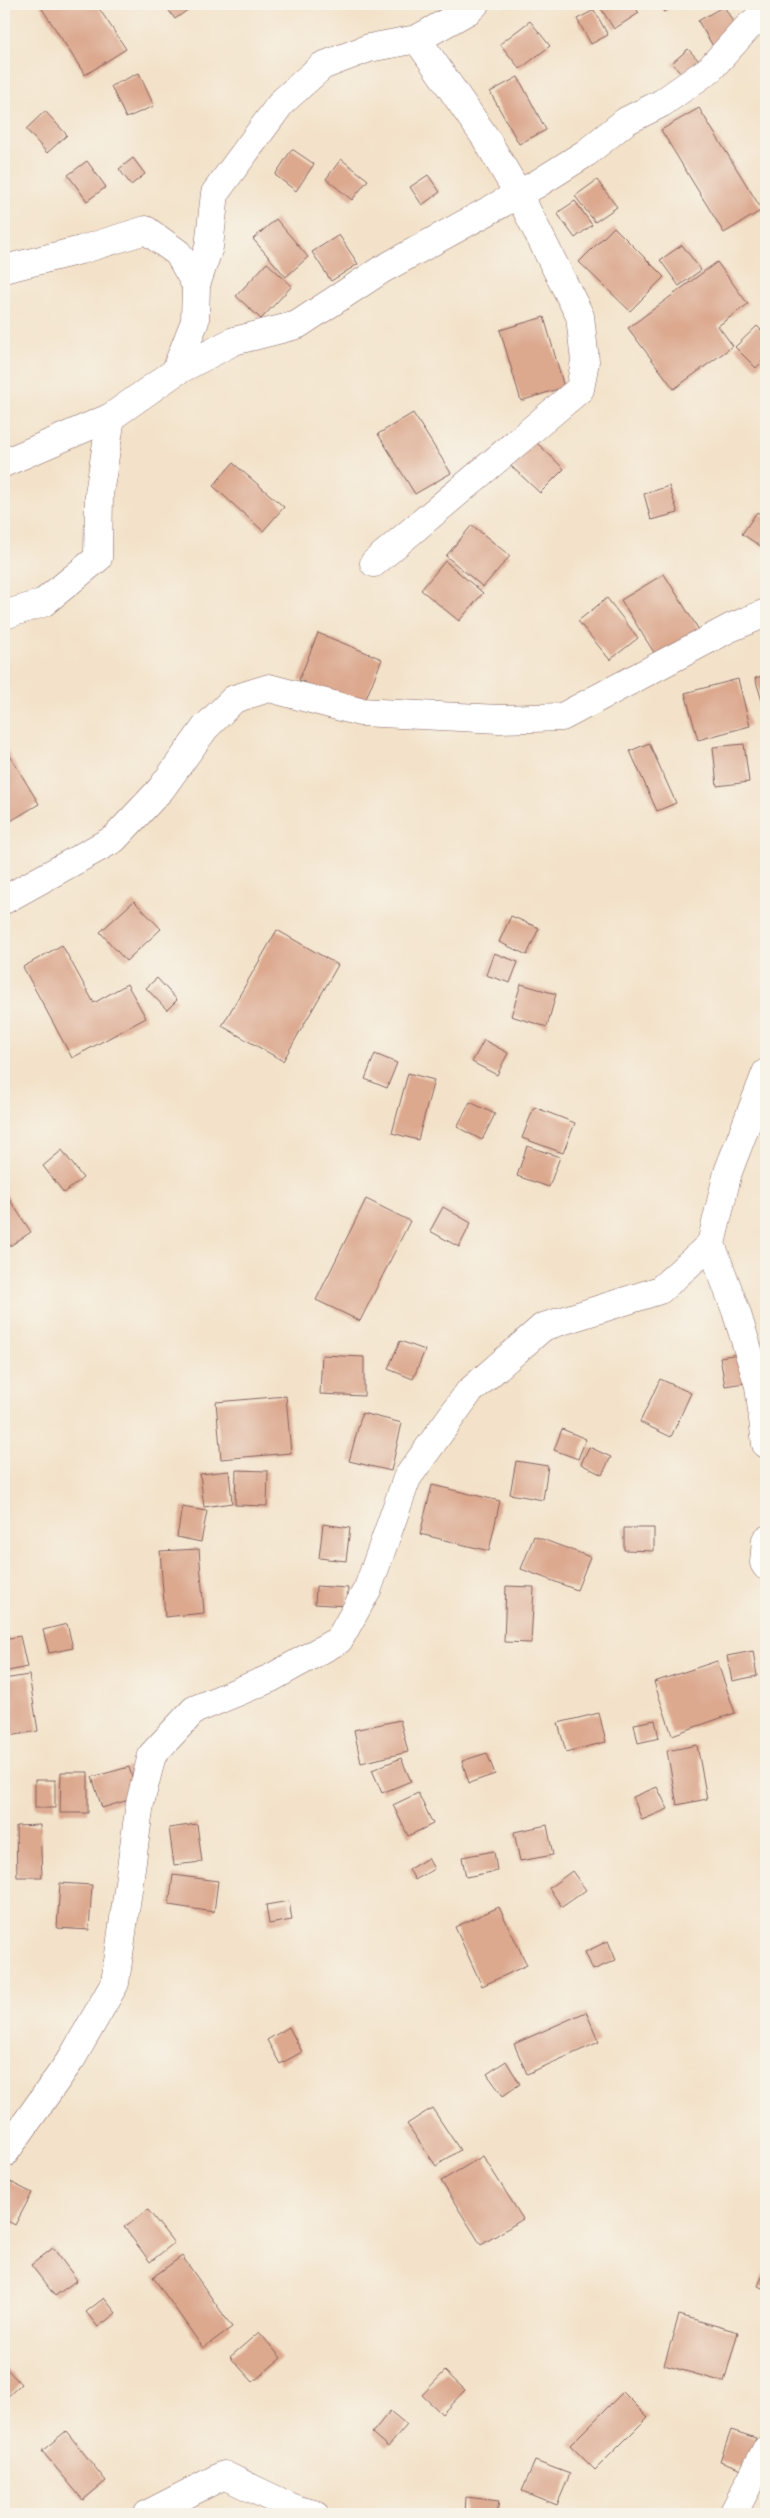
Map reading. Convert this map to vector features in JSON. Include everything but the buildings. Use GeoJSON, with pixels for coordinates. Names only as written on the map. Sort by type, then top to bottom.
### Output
{"type":"FeatureCollection","features":[{"type":"Feature","properties":{"kind":"street"},"geometry":{"type":"LineString","coordinates":[[175,372],[195,321],[196,285],[208,247],[215,193],[282,102],[322,66],[369,48],[417,39],[469,10],[475,4]]}},
{"type":"Feature","properties":{"kind":"street"},"geometry":{"type":"LineString","coordinates":[[4,463],[110,417],[175,372],[234,341],[297,325],[381,270],[519,195],[586,153],[626,121],[662,103],[710,69],[747,28],[766,12]]}},
{"type":"Feature","properties":{"kind":"street"},"geometry":{"type":"LineString","coordinates":[[374,563],[580,389],[585,361],[580,316],[519,195],[485,137],[417,39]]}},
{"type":"Feature","properties":{"kind":"street"},"geometry":{"type":"LineString","coordinates":[[4,269],[81,250],[146,230],[178,253],[196,285]]}},
{"type":"Feature","properties":{"kind":"street"},"geometry":{"type":"LineString","coordinates":[[4,614],[43,603],[98,558],[98,494],[110,417]]}},
{"type":"Feature","properties":{"kind":"street"},"geometry":{"type":"LineString","coordinates":[[4,900],[114,839],[161,789],[205,728],[234,699],[269,688],[360,712],[499,719],[562,717],[730,628],[766,613]]}},
{"type":"Feature","properties":{"kind":"street"},"geometry":{"type":"LineString","coordinates":[[766,1073],[728,1172],[711,1244],[736,1311],[759,1386],[766,1444]]}},
{"type":"Feature","properties":{"kind":"street"},"geometry":{"type":"LineString","coordinates":[[4,2154],[72,2058],[115,1983],[140,1802],[152,1755],[194,1710],[271,1678],[339,1640],[368,1588],[407,1478],[470,1392],[543,1327],[660,1290],[711,1244]]}},
{"type":"Feature","properties":{"kind":"street"},"geometry":{"type":"LineString","coordinates":[[766,1540],[764,1563],[766,1566]]}},
{"type":"Feature","properties":{"kind":"street"},"geometry":{"type":"LineString","coordinates":[[734,2514],[766,2450]]}},
{"type":"Feature","properties":{"kind":"street"},"geometry":{"type":"LineString","coordinates":[[148,2514],[224,2475],[295,2509],[314,2514]]}}]}
